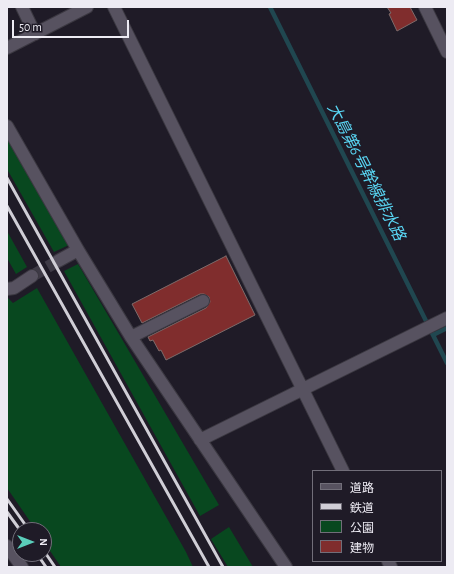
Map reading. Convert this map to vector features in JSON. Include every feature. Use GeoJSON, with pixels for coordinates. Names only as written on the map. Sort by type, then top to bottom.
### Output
{"type":"FeatureCollection","features":[{"type":"Feature","properties":{"kind":"street"},"geometry":{"type":"LineString","coordinates":[[22,7],[35,34]]}},
{"type":"Feature","properties":{"kind":"street"},"geometry":{"type":"LineString","coordinates":[[7,48],[35,34],[71,11],[87,7]]}},
{"type":"Feature","properties":{"kind":"street"},"geometry":{"type":"LineString","coordinates":[[114,7],[343,470]]}},
{"type":"Feature","properties":{"kind":"street"},"geometry":{"type":"LineString","coordinates":[[425,7],[447,52]]}},
{"type":"Feature","properties":{"kind":"street"},"geometry":{"type":"LineString","coordinates":[[7,126],[78,250],[131,337],[286,567]]}},
{"type":"Feature","properties":{"kind":"street"},"geometry":{"type":"LineString","coordinates":[[58,261],[78,250]]}},
{"type":"Feature","properties":{"kind":"street"},"geometry":{"type":"LineString","coordinates":[[7,289],[14,288],[32,276]]}},
{"type":"Feature","properties":{"kind":"street"},"geometry":{"type":"LineString","coordinates":[[131,337],[203,301]]}},
{"type":"Feature","properties":{"kind":"street"},"geometry":{"type":"LineString","coordinates":[[200,440],[447,318]]}},
{"type":"Feature","properties":{"kind":"street"},"geometry":{"type":"LineString","coordinates":[[7,546],[22,567]]}},
{"type":"Feature","properties":{"kind":"green space"},"geometry":{"type":"Polygon","coordinates":[[[7,137],[69,245],[54,252],[7,169],[7,137]]]}},
{"type":"Feature","properties":{"kind":"green space"},"geometry":{"type":"Polygon","coordinates":[[[7,231],[27,267],[16,274],[7,258],[7,231]]]}},
{"type":"Feature","properties":{"kind":"green space"},"geometry":{"type":"Polygon","coordinates":[[[78,264],[219,505],[200,516],[64,271],[78,264]]]}},
{"type":"Feature","properties":{"kind":"green space"},"geometry":{"type":"Polygon","coordinates":[[[37,288],[186,552],[193,567],[61,567],[52,554],[52,522],[30,522],[7,488],[7,297],[13,303],[37,288]]]}},
{"type":"Feature","properties":{"kind":"green space"},"geometry":{"type":"Polygon","coordinates":[[[229,527],[253,567],[228,567],[211,539],[229,527]]]}},
{"type":"Feature","properties":{"kind":"building"},"geometry":{"type":"Polygon","coordinates":[[[387,7],[410,7],[417,20],[397,31],[389,14],[391,13],[387,7]]]}},
{"type":"Feature","properties":{"kind":"building"},"geometry":{"type":"Polygon","coordinates":[[[226,256],[255,315],[166,360],[161,350],[159,351],[153,340],[150,341],[148,337],[206,308],[210,302],[209,297],[204,294],[200,294],[142,323],[132,304],[226,256]]]}},
{"type":"Feature","properties":{"kind":"waterway","name":"大島第6号幹線排水路"},"geometry":{"type":"LineString","coordinates":[[270,7],[433,335],[447,328]]}},
{"type":"Feature","properties":{"kind":"waterway"},"geometry":{"type":"LineString","coordinates":[[433,335],[447,363]]}},
{"type":"Feature","properties":{"kind":"tunnel"},"geometry":{"type":"LineString","coordinates":[[32,276],[58,261]]}},
{"type":"Feature","properties":{"kind":"railway"},"geometry":{"type":"LineString","coordinates":[[7,178],[223,567]]}},
{"type":"Feature","properties":{"kind":"railway"},"geometry":{"type":"LineString","coordinates":[[7,206],[209,567]]}},
{"type":"Feature","properties":{"kind":"railway"},"geometry":{"type":"LineString","coordinates":[[7,499],[23,522]]}},
{"type":"Feature","properties":{"kind":"railway"},"geometry":{"type":"LineString","coordinates":[[7,512],[14,522]]}},
{"type":"Feature","properties":{"kind":"railway"},"geometry":{"type":"LineString","coordinates":[[43,562],[46,567]]}},
{"type":"Feature","properties":{"kind":"railway"},"geometry":{"type":"LineString","coordinates":[[52,562],[55,567]]}}]}
